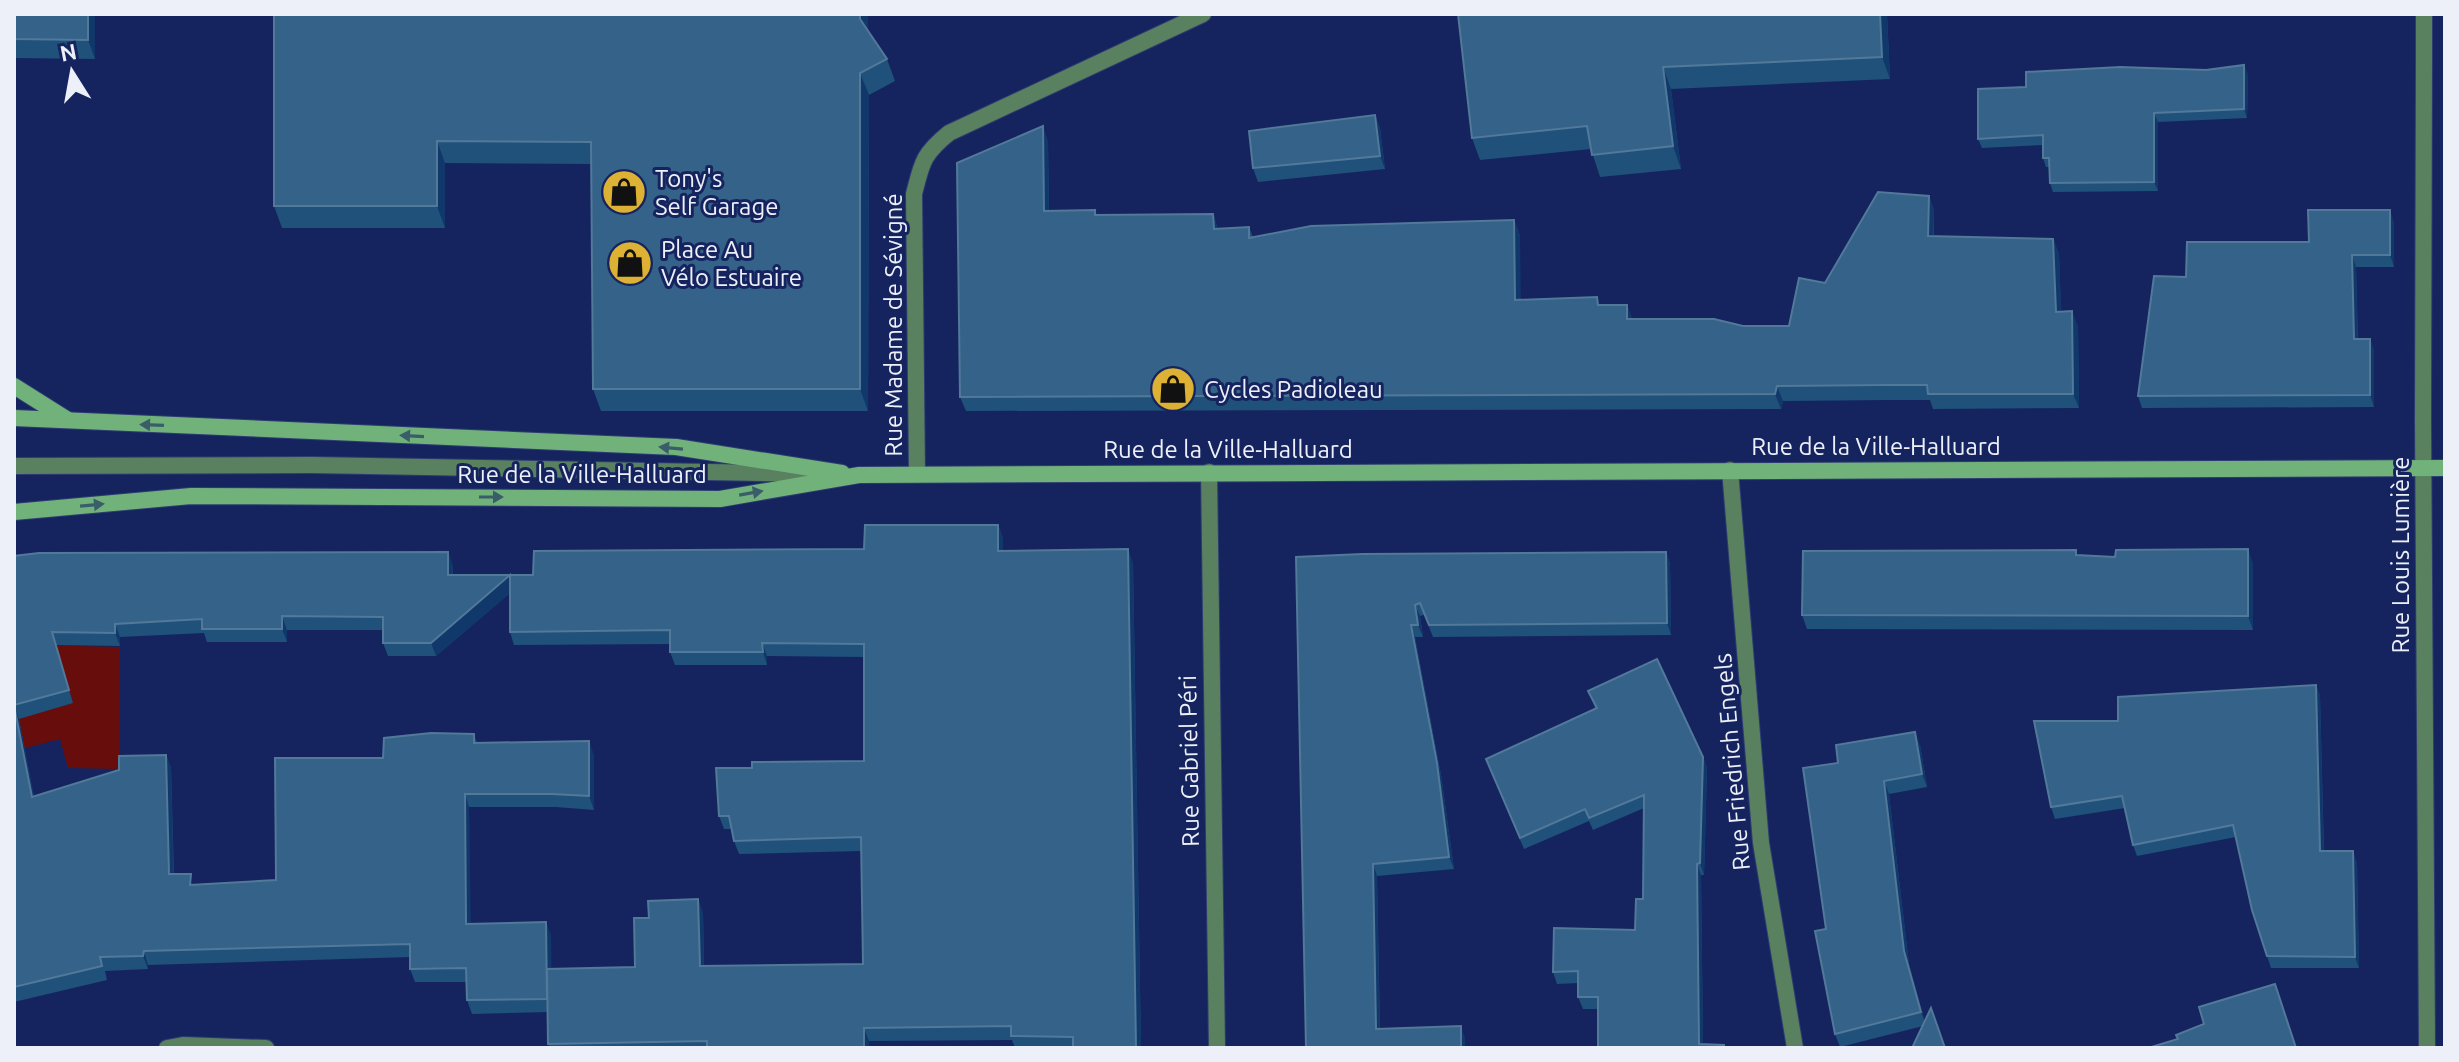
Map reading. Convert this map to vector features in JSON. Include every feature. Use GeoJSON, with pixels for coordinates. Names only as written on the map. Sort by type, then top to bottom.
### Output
{"type":"FeatureCollection","features":[{"type":"Feature","properties":{"kind":"main road"},"geometry":{"type":"LineString","coordinates":[[14,386],[70,421]]}},
{"type":"Feature","properties":{"kind":"main road"},"geometry":{"type":"LineString","coordinates":[[14,418],[676,447],[859,475]]}},
{"type":"Feature","properties":{"kind":"main road","name":"Rue de la Ville-Halluard"},"geometry":{"type":"LineString","coordinates":[[14,512],[191,496],[720,499],[859,475],[2445,468]]}},
{"type":"Feature","properties":{"kind":"street","name":"Rue Madame de Sévigné"},"geometry":{"type":"LineString","coordinates":[[917,474],[914,194],[922,161],[933,146],[949,133],[1203,14]]}},
{"type":"Feature","properties":{"kind":"street","name":"Rue Louis Lumière"},"geometry":{"type":"LineString","coordinates":[[2424,14],[2427,1048]]}},
{"type":"Feature","properties":{"kind":"street"},"geometry":{"type":"LineString","coordinates":[[14,466],[312,465],[859,475]]}},
{"type":"Feature","properties":{"kind":"street","name":"Rue Friedrich Engels"},"geometry":{"type":"LineString","coordinates":[[1730,470],[1761,843],[1795,1048]]}},
{"type":"Feature","properties":{"kind":"street","name":"Rue Gabriel Péri"},"geometry":{"type":"LineString","coordinates":[[1209,472],[1217,1048]]}},
{"type":"Feature","properties":{"kind":"street"},"geometry":{"type":"LineString","coordinates":[[2426,977],[2445,978]]}},
{"type":"Feature","properties":{"kind":"street"},"geometry":{"type":"LineString","coordinates":[[167,1048],[183,1045],[266,1048]]}},
{"type":"Feature","properties":{"kind":"shaded area"},"geometry":{"type":"Polygon","coordinates":[[[37,623],[77,646],[120,647],[120,769],[68,768],[60,739],[14,751],[14,682],[37,623]]]}},
{"type":"Feature","properties":{"kind":"building"},"geometry":{"type":"Polygon","coordinates":[[[14,14],[88,14],[88,40],[14,39],[14,14]]]}},
{"type":"Feature","properties":{"kind":"building"},"geometry":{"type":"Polygon","coordinates":[[[274,14],[860,14],[860,19],[887,59],[860,73],[860,389],[593,389],[591,142],[437,141],[437,206],[274,206],[274,14]]]}},
{"type":"Feature","properties":{"kind":"building"},"geometry":{"type":"Polygon","coordinates":[[[1458,14],[1880,14],[1882,57],[1663,67],[1673,146],[1592,155],[1587,126],[1472,138],[1458,14]]]}},
{"type":"Feature","properties":{"kind":"building"},"geometry":{"type":"Polygon","coordinates":[[[2244,65],[2244,109],[2154,113],[2154,182],[2050,183],[2049,158],[2043,158],[2043,135],[1978,139],[1978,89],[2026,87],[2026,72],[2120,67],[2206,70],[2244,65]]]}},
{"type":"Feature","properties":{"kind":"building"},"geometry":{"type":"Polygon","coordinates":[[[1375,115],[1380,156],[1253,168],[1249,131],[1375,115]]]}},
{"type":"Feature","properties":{"kind":"building"},"geometry":{"type":"Polygon","coordinates":[[[1043,126],[1044,211],[1095,210],[1095,215],[1213,214],[1214,229],[1249,227],[1249,238],[1311,226],[1514,220],[1515,300],[1597,297],[1598,305],[1627,305],[1627,319],[1714,319],[1743,326],[1789,326],[1799,278],[1825,283],[1878,192],[1929,196],[1928,236],[2053,239],[2056,312],[2072,311],[2073,394],[1928,394],[1927,385],[1885,385],[1777,386],[1775,394],[960,397],[957,163],[1043,126]]]}},
{"type":"Feature","properties":{"kind":"building"},"geometry":{"type":"Polygon","coordinates":[[[2308,210],[2390,210],[2390,255],[2352,255],[2354,339],[2370,339],[2370,395],[2138,396],[2154,276],[2186,277],[2187,242],[2309,242],[2308,210]]]}},
{"type":"Feature","properties":{"kind":"building"},"geometry":{"type":"Polygon","coordinates":[[[865,525],[998,525],[998,551],[1128,549],[1136,1048],[1073,1048],[1073,1037],[1011,1036],[1011,1026],[864,1028],[864,1048],[707,1048],[707,1041],[548,1044],[547,969],[635,967],[634,918],[649,918],[648,901],[698,899],[700,966],[863,964],[861,837],[734,841],[729,816],[719,816],[716,768],[752,768],[752,762],[864,761],[864,644],[762,643],[763,652],[670,652],[670,630],[510,632],[510,575],[533,575],[534,551],[864,549],[865,525]]]}},
{"type":"Feature","properties":{"kind":"building"},"geometry":{"type":"Polygon","coordinates":[[[2248,549],[2248,616],[1802,615],[1803,551],[2076,550],[2076,555],[2115,557],[2116,550],[2248,549]]]}},
{"type":"Feature","properties":{"kind":"building"},"geometry":{"type":"Polygon","coordinates":[[[448,552],[448,575],[510,575],[431,643],[383,643],[383,617],[282,616],[282,629],[202,629],[202,619],[115,624],[115,633],[52,632],[69,690],[14,705],[14,556],[39,553],[448,552]]]}},
{"type":"Feature","properties":{"kind":"building"},"geometry":{"type":"Polygon","coordinates":[[[1666,552],[1667,623],[1429,625],[1420,603],[1415,605],[1418,625],[1411,625],[1437,763],[1449,857],[1373,864],[1376,1029],[1461,1026],[1461,1048],[1306,1048],[1296,557],[1666,552]]]}},
{"type":"Feature","properties":{"kind":"building"},"geometry":{"type":"Polygon","coordinates":[[[1657,659],[1703,757],[1700,863],[1697,864],[1699,1044],[1724,1045],[1724,1048],[1598,1048],[1598,997],[1578,997],[1578,971],[1553,972],[1554,928],[1635,930],[1636,899],[1643,899],[1644,795],[1589,818],[1585,809],[1520,838],[1486,759],[1597,708],[1588,691],[1657,659]]]}},
{"type":"Feature","properties":{"kind":"building"},"geometry":{"type":"Polygon","coordinates":[[[2316,685],[2320,851],[2353,851],[2355,957],[2267,956],[2252,910],[2233,825],[2133,845],[2122,796],[2051,807],[2034,721],[2118,721],[2118,697],[2316,685]]]}},
{"type":"Feature","properties":{"kind":"building"},"geometry":{"type":"Polygon","coordinates":[[[14,705],[32,797],[119,770],[119,756],[166,755],[169,874],[191,874],[190,885],[276,880],[275,758],[383,758],[384,738],[431,733],[474,734],[474,743],[589,741],[589,796],[465,794],[466,924],[546,922],[547,999],[467,1000],[466,968],[410,969],[410,944],[144,951],[143,956],[100,957],[102,966],[14,987],[14,705]]]}},
{"type":"Feature","properties":{"kind":"building"},"geometry":{"type":"Polygon","coordinates":[[[1915,732],[1922,774],[1884,781],[1904,951],[1921,1012],[1835,1034],[1815,931],[1826,929],[1803,768],[1838,763],[1836,745],[1915,732]]]}},
{"type":"Feature","properties":{"kind":"building"},"geometry":{"type":"Polygon","coordinates":[[[2275,984],[2296,1048],[2148,1048],[2178,1039],[2176,1035],[2204,1024],[2199,1007],[2275,984]]]}},
{"type":"Feature","properties":{"kind":"building"},"geometry":{"type":"Polygon","coordinates":[[[1931,1008],[1945,1048],[1912,1048],[1931,1008]]]}},
{"type":"Feature","properties":{"kind":"place","name":"Tony's Self Garage"},"geometry":{"type":"Point","coordinates":[624,192]}},
{"type":"Feature","properties":{"kind":"place","name":"Place Au Vélo Estuaire"},"geometry":{"type":"Point","coordinates":[630,263]}},
{"type":"Feature","properties":{"kind":"place","name":"Cycles Padioleau"},"geometry":{"type":"Point","coordinates":[1173,389]}}]}
